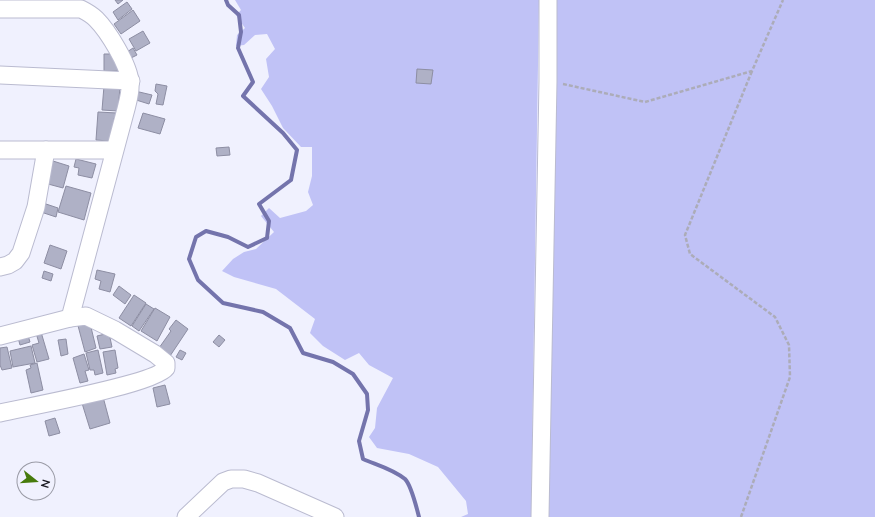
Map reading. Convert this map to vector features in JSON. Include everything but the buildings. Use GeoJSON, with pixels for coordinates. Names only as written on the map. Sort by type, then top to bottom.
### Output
{"type":"FeatureCollection","features":[{"type":"Feature","properties":{"kind":"street"},"geometry":{"type":"LineString","coordinates":[[540,517],[548,81],[548,0]]}},
{"type":"Feature","properties":{"kind":"street"},"geometry":{"type":"LineString","coordinates":[[0,9],[81,9],[97,20],[111,39],[126,67],[130,81],[127,103],[70,318]]}},
{"type":"Feature","properties":{"kind":"street"},"geometry":{"type":"LineString","coordinates":[[0,75],[130,81]]}},
{"type":"Feature","properties":{"kind":"street"},"geometry":{"type":"LineString","coordinates":[[0,150],[114,150]]}},
{"type":"Feature","properties":{"kind":"street"},"geometry":{"type":"LineString","coordinates":[[0,267],[15,261],[21,253],[36,207],[46,150]]}},
{"type":"Feature","properties":{"kind":"street"},"geometry":{"type":"LineString","coordinates":[[0,336],[70,318],[86,316],[115,330],[155,354],[166,363],[166,368],[160,373],[146,379],[102,391],[0,413]]}},
{"type":"Feature","properties":{"kind":"street"},"geometry":{"type":"LineString","coordinates":[[186,517],[223,482],[231,479],[244,479],[258,483],[335,517]]}},
{"type":"Feature","properties":{"kind":"path"},"geometry":{"type":"LineString","coordinates":[[741,517],[790,377],[789,345],[775,317],[690,254],[685,235],[752,71],[783,0]]}},
{"type":"Feature","properties":{"kind":"path"},"geometry":{"type":"LineString","coordinates":[[548,81],[644,102],[752,71]]}},
{"type":"Feature","properties":{"kind":"shaded area"},"geometry":{"type":"Polygon","coordinates":[[[235,0],[539,0],[531,517],[461,517],[468,514],[466,501],[438,467],[409,454],[377,448],[369,437],[375,428],[377,408],[393,378],[369,365],[359,353],[345,360],[323,346],[310,333],[315,319],[276,289],[234,277],[222,271],[233,259],[244,252],[256,249],[274,232],[261,216],[269,208],[280,218],[306,211],[313,205],[308,192],[312,176],[312,147],[301,147],[283,128],[272,106],[261,89],[269,77],[266,59],[275,49],[267,34],[255,35],[244,45],[236,46],[237,35],[245,28],[236,15],[241,10],[235,0]]]}},
{"type":"Feature","properties":{"kind":"shaded area"},"geometry":{"type":"Polygon","coordinates":[[[553,0],[875,0],[875,517],[549,517],[553,0]]]}},
{"type":"Feature","properties":{"kind":"waterway"},"geometry":{"type":"LineString","coordinates":[[226,0],[228,5],[239,15],[241,32],[238,48],[253,82],[243,96],[283,133],[297,150],[291,180],[259,204],[269,221],[267,238],[248,247],[228,237],[206,231],[196,237],[189,259],[198,280],[223,303],[263,312],[290,328],[303,353],[333,362],[353,374],[367,394],[368,410],[359,441],[363,459],[390,470],[405,479],[412,492],[419,517]]}}]}
